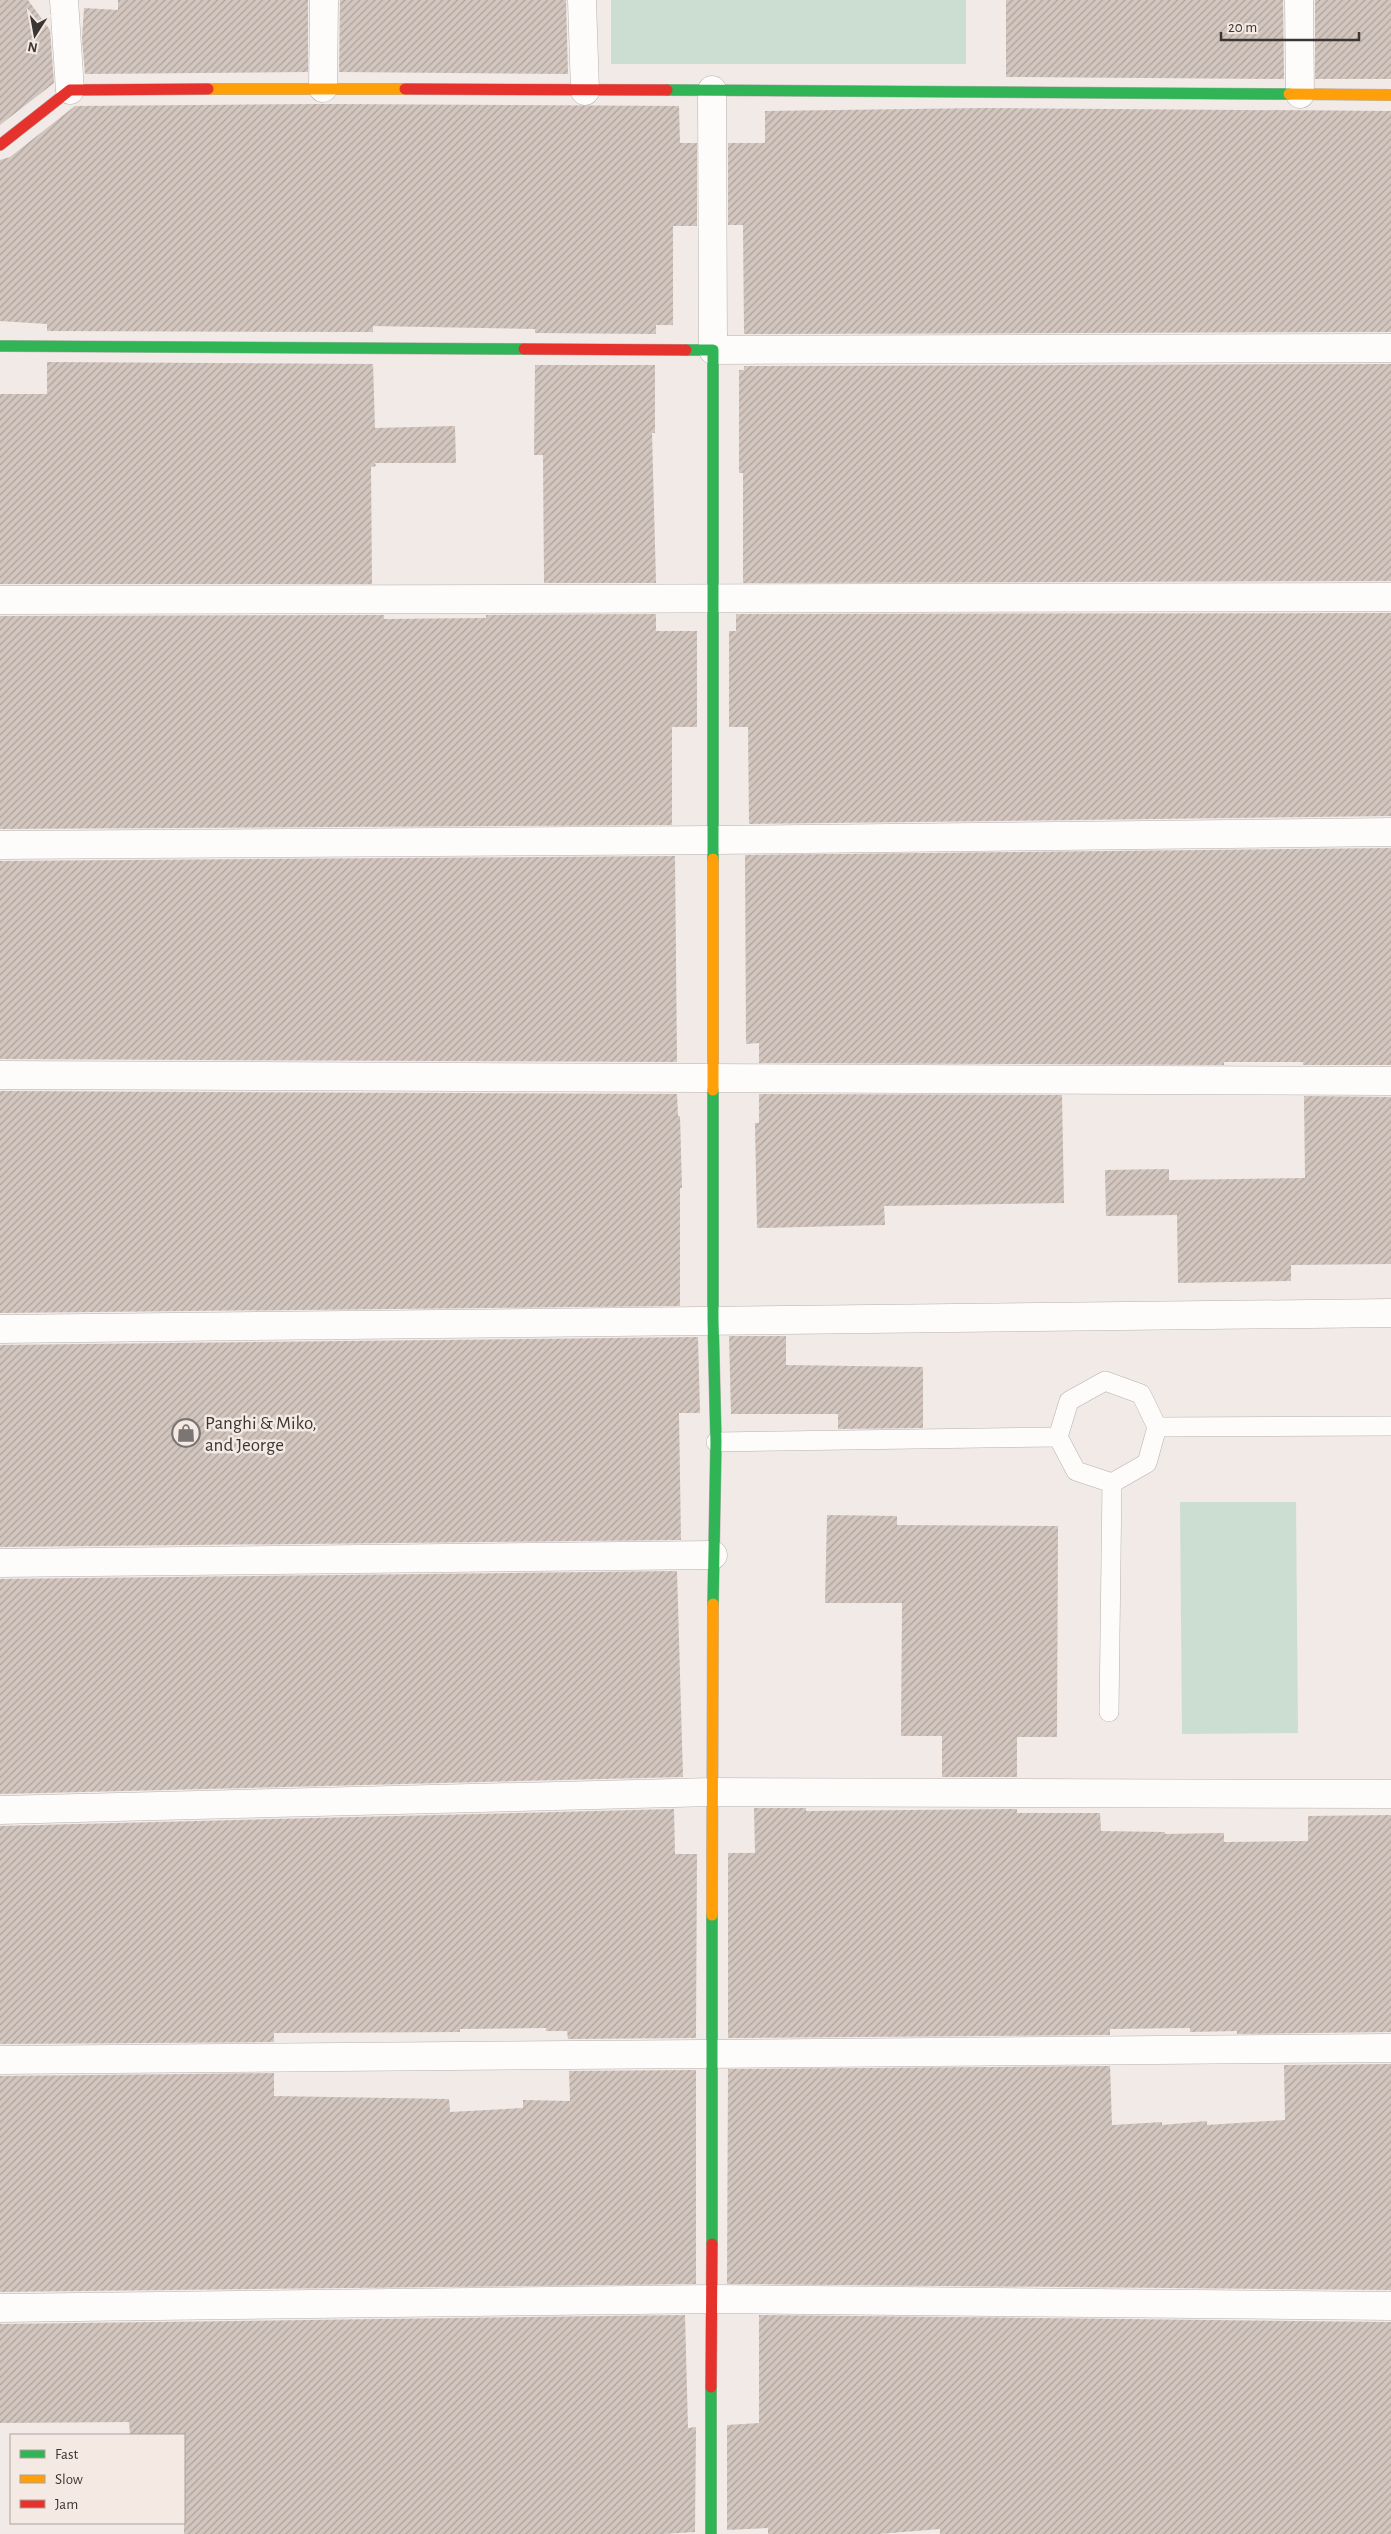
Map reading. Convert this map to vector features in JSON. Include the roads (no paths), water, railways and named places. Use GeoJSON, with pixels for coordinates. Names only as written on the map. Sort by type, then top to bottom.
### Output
{"type":"FeatureCollection","features":[{"type":"Feature","properties":{"kind":"street"},"geometry":{"type":"LineString","coordinates":[[64,0],[70,90]]}},
{"type":"Feature","properties":{"kind":"street"},"geometry":{"type":"LineString","coordinates":[[323,88],[324,0]]}},
{"type":"Feature","properties":{"kind":"street"},"geometry":{"type":"LineString","coordinates":[[582,0],[585,91]]}},
{"type":"Feature","properties":{"kind":"street"},"geometry":{"type":"LineString","coordinates":[[1299,0],[1300,94]]}},
{"type":"Feature","properties":{"kind":"street"},"geometry":{"type":"LineString","coordinates":[[0,145],[70,90],[323,88],[1391,95]]}},
{"type":"Feature","properties":{"kind":"street"},"geometry":{"type":"LineString","coordinates":[[711,2534],[713,2300],[713,1555],[716,1442],[713,1320],[714,597],[712,90]]}},
{"type":"Feature","properties":{"kind":"street"},"geometry":{"type":"LineString","coordinates":[[0,346],[713,350],[1391,348]]}},
{"type":"Feature","properties":{"kind":"street"},"geometry":{"type":"LineString","coordinates":[[0,600],[1391,597]]}},
{"type":"Feature","properties":{"kind":"street"},"geometry":{"type":"LineString","coordinates":[[0,845],[714,840],[1391,832]]}},
{"type":"Feature","properties":{"kind":"street"},"geometry":{"type":"LineString","coordinates":[[0,1075],[714,1076],[1391,1080]]}},
{"type":"Feature","properties":{"kind":"street"},"geometry":{"type":"LineString","coordinates":[[0,1329],[1391,1313]]}},
{"type":"Feature","properties":{"kind":"street"},"geometry":{"type":"LineString","coordinates":[[0,1562],[713,1555]]}},
{"type":"Feature","properties":{"kind":"street"},"geometry":{"type":"LineString","coordinates":[[0,1810],[713,1792],[1391,1794]]}},
{"type":"Feature","properties":{"kind":"street"},"geometry":{"type":"LineString","coordinates":[[0,2060],[1391,2048]]}},
{"type":"Feature","properties":{"kind":"street"},"geometry":{"type":"LineString","coordinates":[[0,2308],[713,2300],[1391,2306]]}},
{"type":"Feature","properties":{"kind":"lane"},"geometry":{"type":"LineString","coordinates":[[1105,1381],[1141,1394],[1157,1427],[1147,1463],[1112,1483],[1076,1471],[1058,1437],[1069,1402],[1105,1381]]}},
{"type":"Feature","properties":{"kind":"lane"},"geometry":{"type":"LineString","coordinates":[[1157,1427],[1391,1426]]}},
{"type":"Feature","properties":{"kind":"lane"},"geometry":{"type":"LineString","coordinates":[[716,1442],[1058,1437]]}},
{"type":"Feature","properties":{"kind":"lane"},"geometry":{"type":"LineString","coordinates":[[1110,1712],[1112,1483]]}},
{"type":"Feature","properties":{"kind":"place","name":"Panghi & Miko, and Jeorge"},"geometry":{"type":"Point","coordinates":[186,1433]}}]}
